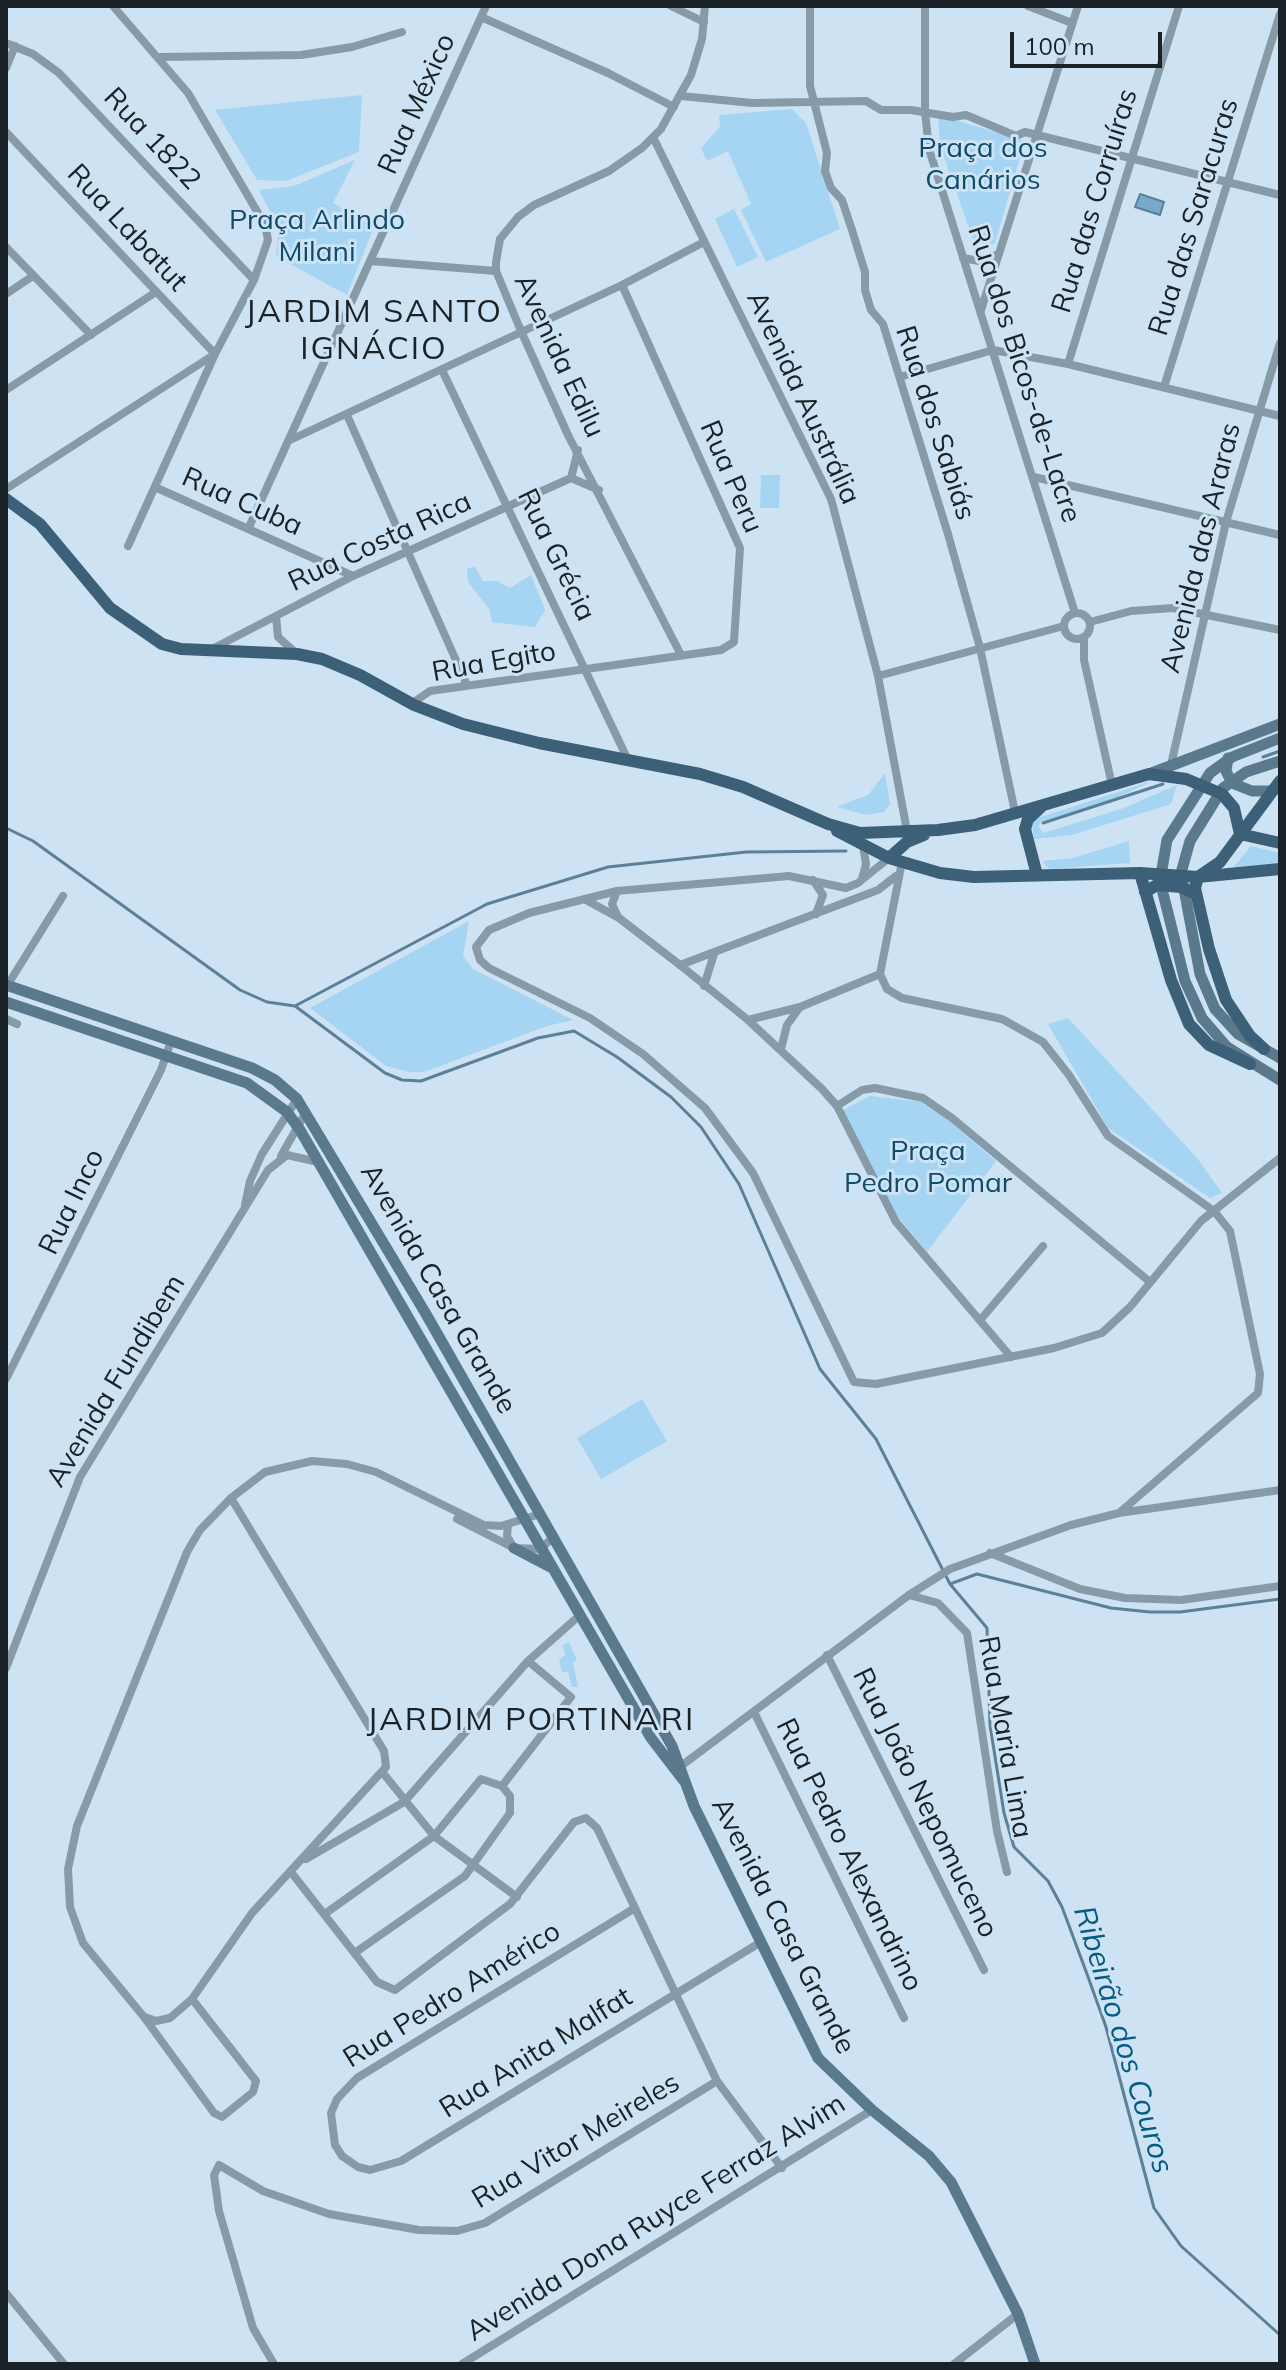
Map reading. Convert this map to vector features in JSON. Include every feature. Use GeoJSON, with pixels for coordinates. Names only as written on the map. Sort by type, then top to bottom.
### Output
{"type":"FeatureCollection","features":[{"type":"Feature","properties":{"kind":"main road"},"geometry":{"type":"LineString","coordinates":[[6,499],[40,524],[110,608],[128,624],[162,644],[210,650],[297,654],[337,664],[411,704],[463,724],[743,787],[861,839],[895,860],[940,873],[974,877],[1140,873],[1198,877],[1280,869]]}},
{"type":"Feature","properties":{"kind":"main road"},"geometry":{"type":"LineString","coordinates":[[861,839],[975,825],[1149,774],[1280,724]]}},
{"type":"Feature","properties":{"kind":"main road"},"geometry":{"type":"LineString","coordinates":[[1243,738],[1226,763],[1228,778],[1244,789],[1270,791]]}},
{"type":"Feature","properties":{"kind":"main road"},"geometry":{"type":"LineString","coordinates":[[1250,1064],[1227,1047],[1202,1018],[1188,989],[1162,901],[1160,881],[1165,848],[1184,809],[1210,773],[1232,757],[1280,738]]}},
{"type":"Feature","properties":{"kind":"main road"},"geometry":{"type":"LineString","coordinates":[[1280,761],[1246,772],[1223,788],[1184,856],[1181,881],[1200,974],[1215,1009],[1232,1029],[1280,1058]]}},
{"type":"Feature","properties":{"kind":"main road"},"geometry":{"type":"LineString","coordinates":[[1149,774],[1186,779],[1222,794],[1234,808],[1240,834]]}},
{"type":"Feature","properties":{"kind":"main road"},"geometry":{"type":"LineString","coordinates":[[1264,1049],[1250,1036],[1226,1000],[1196,894],[1198,877],[1220,862],[1280,781]]}},
{"type":"Feature","properties":{"kind":"main road"},"geometry":{"type":"LineString","coordinates":[[1037,875],[1025,829],[1033,813],[1047,803]]}},
{"type":"Feature","properties":{"kind":"main road"},"geometry":{"type":"LineString","coordinates":[[895,860],[909,840],[938,830]]}},
{"type":"Feature","properties":{"kind":"main road"},"geometry":{"type":"LineString","coordinates":[[1240,834],[1280,843]]}},
{"type":"Feature","properties":{"kind":"main road"},"geometry":{"type":"LineString","coordinates":[[1140,873],[1171,980],[1189,1024],[1209,1045],[1280,1080]]}},
{"type":"Feature","properties":{"kind":"main road"},"geometry":{"type":"LineString","coordinates":[[1145,892],[1157,885],[1181,887],[1196,894]]}},
{"type":"Feature","properties":{"kind":"main road","name":"Avenida Casa Grande"},"geometry":{"type":"LineString","coordinates":[[7,986],[252,1068],[275,1080],[297,1099],[578,1577],[678,1768],[818,2058],[945,2173],[967,2208],[1018,2314],[1035,2364]]}},
{"type":"Feature","properties":{"kind":"main road","name":"Avenida Casa Grande"},"geometry":{"type":"LineString","coordinates":[[6,1002],[247,1083],[287,1112],[563,1588],[678,1768]]}},
{"type":"Feature","properties":{"kind":"main road"},"geometry":{"type":"LineString","coordinates":[[514,1548],[552,1568]]}},
{"type":"Feature","properties":{"kind":"main road"},"geometry":{"type":"LineString","coordinates":[[563,1588],[578,1577]]}},
{"type":"Feature","properties":{"kind":"street"},"geometry":{"type":"LineString","coordinates":[[113,6],[160,57],[199,109],[265,225],[267,248],[128,546]]}},
{"type":"Feature","properties":{"kind":"street","name":"Rua México"},"geometry":{"type":"LineString","coordinates":[[249,527],[486,6]]}},
{"type":"Feature","properties":{"kind":"street"},"geometry":{"type":"LineString","coordinates":[[671,6],[704,22]]}},
{"type":"Feature","properties":{"kind":"street","name":"Avenida Edilu"},"geometry":{"type":"LineString","coordinates":[[681,655],[578,450],[496,271],[500,239],[518,217],[534,205],[609,171],[653,137],[681,96],[698,54],[705,6]]}},
{"type":"Feature","properties":{"kind":"street","name":"Rua dos Sabiás"},"geometry":{"type":"LineString","coordinates":[[810,6],[809,75],[827,153],[825,171],[831,188],[842,200],[865,272],[865,290],[871,310],[883,324],[900,377],[980,648],[1015,812]]}},
{"type":"Feature","properties":{"kind":"street","name":"Rua dos Bicos-de-Lacre"},"geometry":{"type":"LineString","coordinates":[[925,6],[925,112],[929,149],[1075,613]]}},
{"type":"Feature","properties":{"kind":"street"},"geometry":{"type":"LineString","coordinates":[[1028,6],[1072,23]]}},
{"type":"Feature","properties":{"kind":"street"},"geometry":{"type":"LineString","coordinates":[[980,312],[1078,6]]}},
{"type":"Feature","properties":{"kind":"street","name":"Rua das Corruíras"},"geometry":{"type":"LineString","coordinates":[[1068,364],[1179,6]]}},
{"type":"Feature","properties":{"kind":"street","name":"Rua das Saracuras"},"geometry":{"type":"LineString","coordinates":[[1164,387],[1280,14]]}},
{"type":"Feature","properties":{"kind":"street"},"geometry":{"type":"LineString","coordinates":[[481,17],[674,107]]}},
{"type":"Feature","properties":{"kind":"street"},"geometry":{"type":"LineString","coordinates":[[160,57],[301,55],[352,47],[402,32]]}},
{"type":"Feature","properties":{"kind":"street"},"geometry":{"type":"LineString","coordinates":[[6,68],[10,45]]}},
{"type":"Feature","properties":{"kind":"street","name":"Rua 1822"},"geometry":{"type":"LineString","coordinates":[[10,45],[59,73],[254,280]]}},
{"type":"Feature","properties":{"kind":"street"},"geometry":{"type":"LineString","coordinates":[[681,96],[752,103],[866,101],[881,110],[953,117],[966,115],[985,120],[996,130],[1016,136],[1025,132],[1280,195]]}},
{"type":"Feature","properties":{"kind":"street","name":"Rua Labatut"},"geometry":{"type":"LineString","coordinates":[[6,132],[215,354]]}},
{"type":"Feature","properties":{"kind":"street","name":"Avenida Austrália"},"geometry":{"type":"LineString","coordinates":[[653,137],[831,499],[878,676],[907,831]]}},
{"type":"Feature","properties":{"kind":"street"},"geometry":{"type":"LineString","coordinates":[[288,441],[622,285],[704,242]]}},
{"type":"Feature","properties":{"kind":"street"},"geometry":{"type":"LineString","coordinates":[[6,247],[91,335]]}},
{"type":"Feature","properties":{"kind":"street"},"geometry":{"type":"LineString","coordinates":[[963,258],[979,261],[999,254]]}},
{"type":"Feature","properties":{"kind":"street"},"geometry":{"type":"LineString","coordinates":[[370,261],[496,271]]}},
{"type":"Feature","properties":{"kind":"street"},"geometry":{"type":"LineString","coordinates":[[6,294],[33,276]]}},
{"type":"Feature","properties":{"kind":"street","name":"Rua Peru"},"geometry":{"type":"LineString","coordinates":[[622,285],[740,548],[734,642],[721,650],[681,655]]}},
{"type":"Feature","properties":{"kind":"street"},"geometry":{"type":"LineString","coordinates":[[6,390],[156,292]]}},
{"type":"Feature","properties":{"kind":"street","name":"Avenida das Araras"},"geometry":{"type":"LineString","coordinates":[[1171,765],[1226,522],[1280,343]]}},
{"type":"Feature","properties":{"kind":"street"},"geometry":{"type":"LineString","coordinates":[[900,377],[993,350],[1068,364],[1280,416]]}},
{"type":"Feature","properties":{"kind":"street"},"geometry":{"type":"LineString","coordinates":[[6,489],[215,354]]}},
{"type":"Feature","properties":{"kind":"street","name":"Rua Grécia"},"geometry":{"type":"LineString","coordinates":[[442,370],[628,760]]}},
{"type":"Feature","properties":{"kind":"street"},"geometry":{"type":"LineString","coordinates":[[347,415],[410,550],[467,685]]}},
{"type":"Feature","properties":{"kind":"street"},"geometry":{"type":"LineString","coordinates":[[578,450],[571,478],[599,490]]}},
{"type":"Feature","properties":{"kind":"street"},"geometry":{"type":"LineString","coordinates":[[1034,477],[1280,535]]}},
{"type":"Feature","properties":{"kind":"street","name":"Rua Costa Rica"},"geometry":{"type":"LineString","coordinates":[[210,650],[353,576],[571,478]]}},
{"type":"Feature","properties":{"kind":"street","name":"Rua Cuba"},"geometry":{"type":"LineString","coordinates":[[157,488],[353,576]]}},
{"type":"Feature","properties":{"kind":"street"},"geometry":{"type":"LineString","coordinates":[[1112,785],[1084,660],[1084,637],[1090,622],[1098,617],[1156,608],[1206,614],[1280,630]]}},
{"type":"Feature","properties":{"kind":"street"},"geometry":{"type":"LineString","coordinates":[[1084,637],[1071,637],[1064,626],[1066,619],[1075,613],[1086,616],[1090,622]]}},
{"type":"Feature","properties":{"kind":"street"},"geometry":{"type":"LineString","coordinates":[[276,616],[278,637],[297,654]]}},
{"type":"Feature","properties":{"kind":"street"},"geometry":{"type":"LineString","coordinates":[[878,676],[1064,626]]}},
{"type":"Feature","properties":{"kind":"street","name":"Rua Egito"},"geometry":{"type":"LineString","coordinates":[[411,704],[430,691],[681,655]]}},
{"type":"Feature","properties":{"kind":"street"},"geometry":{"type":"LineString","coordinates":[[861,839],[866,864],[862,879]]}},
{"type":"Feature","properties":{"kind":"street"},"geometry":{"type":"LineString","coordinates":[[1119,1513],[1248,1405],[1260,1387],[1236,1249],[1223,1219],[1214,1211],[1108,1136],[1069,1075],[1043,1042],[1002,1019],[902,998],[887,989],[880,974],[896,876],[895,860],[846,888],[813,879],[757,876],[617,891],[529,913],[489,930],[476,947],[480,960],[590,1018],[643,1054],[705,1108],[753,1173],[783,1228],[854,1382],[870,1385],[1011,1357],[1102,1333],[1122,1316],[1184,1239],[1214,1211],[1280,1158]]}},
{"type":"Feature","properties":{"kind":"street"},"geometry":{"type":"LineString","coordinates":[[680,965],[878,890],[896,876]]}},
{"type":"Feature","properties":{"kind":"street"},"geometry":{"type":"LineString","coordinates":[[813,879],[823,895],[815,915]]}},
{"type":"Feature","properties":{"kind":"street"},"geometry":{"type":"LineString","coordinates":[[617,891],[612,904],[619,918]]}},
{"type":"Feature","properties":{"kind":"street"},"geometry":{"type":"LineString","coordinates":[[7,986],[63,896]]}},
{"type":"Feature","properties":{"kind":"street"},"geometry":{"type":"LineString","coordinates":[[585,899],[619,918],[748,1020],[837,1106],[896,1222],[982,1318],[1011,1357]]}},
{"type":"Feature","properties":{"kind":"street"},"geometry":{"type":"LineString","coordinates":[[704,986],[714,954]]}},
{"type":"Feature","properties":{"kind":"street"},"geometry":{"type":"LineString","coordinates":[[748,1020],[800,1007],[880,974]]}},
{"type":"Feature","properties":{"kind":"street"},"geometry":{"type":"LineString","coordinates":[[781,1049],[787,1025],[800,1007]]}},
{"type":"Feature","properties":{"kind":"street"},"geometry":{"type":"LineString","coordinates":[[6,1019],[17,1024]]}},
{"type":"Feature","properties":{"kind":"street","name":"Rua Inco"},"geometry":{"type":"LineString","coordinates":[[6,1379],[167,1055],[171,1041]]}},
{"type":"Feature","properties":{"kind":"street"},"geometry":{"type":"LineString","coordinates":[[837,1106],[862,1090],[875,1088],[923,1098],[952,1118],[1150,1282]]}},
{"type":"Feature","properties":{"kind":"street","name":"Avenida Fundibem"},"geometry":{"type":"LineString","coordinates":[[243,1212],[252,1173],[297,1099]]}},
{"type":"Feature","properties":{"kind":"street","name":"Avenida Fundibem"},"geometry":{"type":"LineString","coordinates":[[6,1668],[80,1477],[306,1112]]}},
{"type":"Feature","properties":{"kind":"street"},"geometry":{"type":"LineString","coordinates":[[281,1156],[294,1155],[319,1163]]}},
{"type":"Feature","properties":{"kind":"street"},"geometry":{"type":"LineString","coordinates":[[982,1318],[1043,1246]]}},
{"type":"Feature","properties":{"kind":"street"},"geometry":{"type":"LineString","coordinates":[[192,1999],[256,2081],[253,2092],[226,2116],[214,2113],[144,2017],[83,1943],[74,1926],[68,1890],[70,1850],[187,1552],[200,1530],[231,1498],[265,1472],[312,1461],[347,1464],[376,1472],[482,1534],[514,1548],[541,1549],[554,1536]]}},
{"type":"Feature","properties":{"kind":"street"},"geometry":{"type":"LineString","coordinates":[[678,1768],[909,1595],[946,1572],[1045,1532],[1119,1513],[1280,1490]]}},
{"type":"Feature","properties":{"kind":"street"},"geometry":{"type":"LineString","coordinates":[[144,2017],[156,2021],[170,2018],[192,1999],[252,1913],[383,1773],[387,1759],[231,1498]]}},
{"type":"Feature","properties":{"kind":"street"},"geometry":{"type":"LineString","coordinates":[[433,1503],[484,1525],[508,1524],[540,1514]]}},
{"type":"Feature","properties":{"kind":"street"},"geometry":{"type":"LineString","coordinates":[[508,1524],[507,1536],[514,1548]]}},
{"type":"Feature","properties":{"kind":"street"},"geometry":{"type":"LineString","coordinates":[[989,1553],[1080,1589],[1125,1598],[1181,1600],[1280,1586]]}},
{"type":"Feature","properties":{"kind":"street","name":"Rua Maria Lima"},"geometry":{"type":"LineString","coordinates":[[909,1595],[938,1603],[967,1633],[997,1831],[1007,1872]]}},
{"type":"Feature","properties":{"kind":"street"},"geometry":{"type":"LineString","coordinates":[[299,1863],[404,1802],[528,1661],[580,1615]]}},
{"type":"Feature","properties":{"kind":"street","name":"Rua João Nepomuceno"},"geometry":{"type":"LineString","coordinates":[[827,1655],[984,1970]]}},
{"type":"Feature","properties":{"kind":"street"},"geometry":{"type":"LineString","coordinates":[[502,1786],[571,1697],[528,1661]]}},
{"type":"Feature","properties":{"kind":"street","name":"Rua Pedro Alexandrino"},"geometry":{"type":"LineString","coordinates":[[754,1712],[904,2018]]}},
{"type":"Feature","properties":{"kind":"street"},"geometry":{"type":"LineString","coordinates":[[383,1773],[434,1836],[517,1897]]}},
{"type":"Feature","properties":{"kind":"street"},"geometry":{"type":"LineString","coordinates":[[326,1913],[434,1836],[481,1779],[502,1786],[510,1796],[511,1808],[474,1867],[456,1884],[356,1952]]}},
{"type":"Feature","properties":{"kind":"street"},"geometry":{"type":"LineString","coordinates":[[291,1872],[377,1982],[395,1990],[517,1897],[574,1822],[586,1818],[592,1822],[677,1992],[717,2081],[782,2168]]}},
{"type":"Feature","properties":{"kind":"street","name":"Rua Pedro Américo"},"geometry":{"type":"LineString","coordinates":[[335,2145],[331,2113],[337,2099],[357,2078],[635,1908]]}},
{"type":"Feature","properties":{"kind":"street","name":"Rua Anita Malfat"},"geometry":{"type":"LineString","coordinates":[[335,2145],[342,2156],[358,2167],[370,2170],[401,2161],[761,1942]]}},
{"type":"Feature","properties":{"kind":"street","name":"Rua Vitor Meireles"},"geometry":{"type":"LineString","coordinates":[[274,2364],[253,2328],[219,2211],[214,2175],[219,2165],[263,2191],[329,2214],[419,2230],[457,2231],[485,2223],[717,2081]]}},
{"type":"Feature","properties":{"kind":"street","name":"Avenida Dona Ruyce Ferraz Alvim"},"geometry":{"type":"LineString","coordinates":[[462,2364],[872,2110]]}},
{"type":"Feature","properties":{"kind":"street"},"geometry":{"type":"LineString","coordinates":[[6,2293],[64,2364]]}},
{"type":"Feature","properties":{"kind":"street"},"geometry":{"type":"LineString","coordinates":[[954,2364],[1018,2314]]}},
{"type":"Feature","properties":{"kind":"green space"},"geometry":{"type":"Polygon","coordinates":[[[362,95],[359,152],[286,181],[257,180],[215,110],[362,95]]]}},
{"type":"Feature","properties":{"kind":"green space"},"geometry":{"type":"Polygon","coordinates":[[[792,109],[806,123],[840,229],[766,262],[741,210],[751,204],[728,151],[707,161],[701,148],[720,127],[719,115],[792,109]]]}},
{"type":"Feature","properties":{"kind":"green space","name":"Praça dos Canários"},"geometry":{"type":"Polygon","coordinates":[[[938,115],[1025,141],[995,243],[986,247],[975,245],[940,146],[938,115]]]}},
{"type":"Feature","properties":{"kind":"green space","name":"Praça Arlindo Milani"},"geometry":{"type":"Polygon","coordinates":[[[355,160],[333,203],[374,227],[347,295],[276,256],[279,230],[259,190],[294,186],[355,160]]]}},
{"type":"Feature","properties":{"kind":"green space"},"geometry":{"type":"Polygon","coordinates":[[[734,209],[758,257],[737,267],[715,219],[734,209]]]}},
{"type":"Feature","properties":{"kind":"green space"},"geometry":{"type":"Polygon","coordinates":[[[761,475],[780,475],[779,508],[760,508],[761,475]]]}},
{"type":"Feature","properties":{"kind":"green space"},"geometry":{"type":"Polygon","coordinates":[[[475,567],[483,581],[497,581],[510,588],[531,575],[545,610],[535,627],[492,622],[489,609],[468,582],[467,568],[475,567]]]}},
{"type":"Feature","properties":{"kind":"green space"},"geometry":{"type":"Polygon","coordinates":[[[885,773],[890,804],[884,812],[866,815],[837,807],[868,795],[885,773]]]}},
{"type":"Feature","properties":{"kind":"green space"},"geometry":{"type":"Polygon","coordinates":[[[1155,780],[1112,800],[1040,822],[1039,827],[1043,833],[1124,808],[1177,785],[1171,804],[1072,835],[1034,839],[1032,822],[1038,818],[1155,780]]]}},
{"type":"Feature","properties":{"kind":"green space"},"geometry":{"type":"Polygon","coordinates":[[[1129,841],[1130,863],[1049,869],[1042,861],[1073,858],[1129,841]]]}},
{"type":"Feature","properties":{"kind":"green space"},"geometry":{"type":"Polygon","coordinates":[[[1251,846],[1280,853],[1280,865],[1232,869],[1251,846]]]}},
{"type":"Feature","properties":{"kind":"green space"},"geometry":{"type":"Polygon","coordinates":[[[469,921],[463,956],[473,969],[573,1020],[547,1026],[424,1072],[409,1072],[386,1066],[310,1008],[469,921]]]}},
{"type":"Feature","properties":{"kind":"green space"},"geometry":{"type":"Polygon","coordinates":[[[1068,1018],[1197,1158],[1222,1193],[1210,1198],[1108,1128],[1048,1024],[1068,1018]]]}},
{"type":"Feature","properties":{"kind":"green space","name":"Praça Pedro Pomar"},"geometry":{"type":"Polygon","coordinates":[[[870,1096],[921,1102],[948,1120],[996,1161],[927,1252],[897,1216],[843,1110],[870,1096]]]}},
{"type":"Feature","properties":{"kind":"green space"},"geometry":{"type":"Polygon","coordinates":[[[642,1399],[667,1441],[601,1479],[577,1438],[642,1399]]]}},
{"type":"Feature","properties":{"kind":"green space"},"geometry":{"type":"Polygon","coordinates":[[[569,1642],[577,1660],[573,1662],[578,1687],[572,1687],[568,1672],[562,1672],[559,1660],[565,1655],[563,1645],[569,1642]]]}},
{"type":"Feature","properties":{"kind":"shaded area"},"geometry":{"type":"Polygon","coordinates":[[[1140,194],[1164,202],[1160,215],[1135,207],[1140,194]]]}},
{"type":"Feature","properties":{"kind":"waterway"},"geometry":{"type":"LineString","coordinates":[[1263,757],[1280,751]]}},
{"type":"Feature","properties":{"kind":"waterway"},"geometry":{"type":"LineString","coordinates":[[1043,823],[1163,784]]}},
{"type":"Feature","properties":{"kind":"waterway","name":"Ribeirão dos Couros"},"geometry":{"type":"LineString","coordinates":[[6,828],[33,841],[240,990],[267,1002],[295,1006],[385,1073],[402,1080],[421,1081],[538,1038],[574,1031],[617,1057],[671,1097],[701,1127],[739,1184],[820,1369],[876,1439],[950,1584],[987,1628],[990,1725],[1004,1813],[1014,1847],[1048,1881],[1062,1907],[1106,2027],[1154,2208],[1181,2246],[1280,2335]]}},
{"type":"Feature","properties":{"kind":"waterway"},"geometry":{"type":"LineString","coordinates":[[295,1006],[487,904],[608,867],[746,852],[846,851]]}},
{"type":"Feature","properties":{"kind":"waterway"},"geometry":{"type":"LineString","coordinates":[[950,1584],[977,1574],[1111,1608],[1150,1612],[1180,1612],[1280,1599]]}},
{"type":"Feature","properties":{"kind":"district","name":"JARDIM SANTO IGNÁCIO"},"geometry":{"type":"Point","coordinates":[374,330]}},
{"type":"Feature","properties":{"kind":"district","name":"JARDIM PORTINARI"},"geometry":{"type":"Point","coordinates":[531,1720]}}]}
